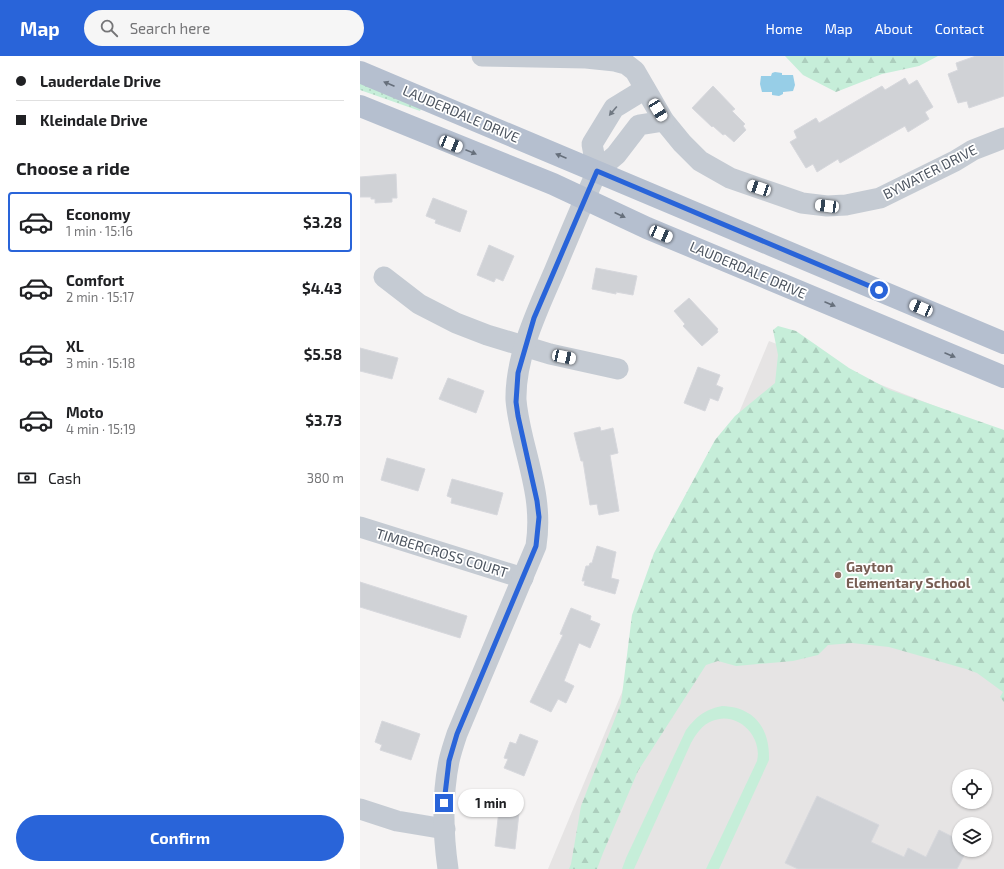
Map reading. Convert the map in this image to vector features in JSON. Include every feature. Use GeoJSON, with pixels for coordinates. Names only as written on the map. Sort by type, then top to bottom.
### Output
{"type":"FeatureCollection","features":[{"type":"Feature","properties":{"kind":"main road","name":"LAUDERDALE DRIVE"},"geometry":{"type":"LineString","coordinates":[[360,72],[1004,343]]}},
{"type":"Feature","properties":{"kind":"main road","name":"LAUDERDALE DRIVE"},"geometry":{"type":"LineString","coordinates":[[360,106],[553,184],[654,231],[1004,377]]}},
{"type":"Feature","properties":{"kind":"street","name":"BYWATER DRIVE"},"geometry":{"type":"LineString","coordinates":[[482,56],[586,58],[615,61],[626,64],[635,71],[664,121],[682,143],[700,161],[730,178],[802,203],[827,206],[846,205],[880,198],[955,161],[973,150],[1004,138]]}},
{"type":"Feature","properties":{"kind":"street"},"geometry":{"type":"LineString","coordinates":[[597,171],[592,144],[614,108],[645,89]]}},
{"type":"Feature","properties":{"kind":"street"},"geometry":{"type":"LineString","coordinates":[[448,869],[445,849],[444,803],[449,761],[457,734],[536,546],[539,517],[537,501],[516,402],[518,373],[525,346],[534,318],[597,171],[616,155],[639,125],[664,121]]}},
{"type":"Feature","properties":{"kind":"street"},"geometry":{"type":"LineString","coordinates":[[384,277],[419,304],[456,323],[487,335],[550,354],[618,369]]}},
{"type":"Feature","properties":{"kind":"street","name":"TIMBERCROSS COURT"},"geometry":{"type":"LineString","coordinates":[[360,527],[523,578]]}},
{"type":"Feature","properties":{"kind":"street"},"geometry":{"type":"LineString","coordinates":[[360,808],[397,821],[444,829]]}},
{"type":"Feature","properties":{"kind":"shaded area","name":"Gayton Elementary School"},"geometry":{"type":"Polygon","coordinates":[[[769,341],[1004,433],[1004,869],[548,869],[769,341]]]}},
{"type":"Feature","properties":{"kind":"green space"},"geometry":{"type":"Polygon","coordinates":[[[785,56],[938,56],[919,66],[882,74],[836,92],[803,75],[785,56]]]}},
{"type":"Feature","properties":{"kind":"green space"},"geometry":{"type":"Polygon","coordinates":[[[360,82],[422,107],[420,111],[360,90],[360,82]]]}},
{"type":"Feature","properties":{"kind":"green space"},"geometry":{"type":"Polygon","coordinates":[[[778,326],[796,331],[849,368],[890,390],[1004,430],[1004,702],[1000,697],[1003,692],[977,673],[889,647],[852,643],[828,645],[818,655],[793,661],[736,666],[718,661],[706,665],[638,771],[597,869],[569,869],[581,806],[621,703],[632,615],[654,553],[715,440],[735,416],[775,383],[778,355],[773,330],[778,326]]]}},
{"type":"Feature","properties":{"kind":"green space"},"geometry":{"type":"Polygon","coordinates":[[[722,706],[734,707],[752,715],[763,730],[767,739],[769,760],[719,869],[706,869],[757,761],[758,752],[752,734],[739,722],[730,719],[712,721],[705,725],[695,736],[634,869],[622,869],[686,730],[701,714],[710,709],[722,706]]]}},
{"type":"Feature","properties":{"kind":"water"},"geometry":{"type":"Polygon","coordinates":[[[772,73],[782,73],[782,75],[793,75],[795,85],[793,91],[783,92],[783,94],[779,96],[772,95],[772,92],[762,92],[760,84],[761,76],[771,76],[772,73]]]}},
{"type":"Feature","properties":{"kind":"building"},"geometry":{"type":"Polygon","coordinates":[[[976,56],[1004,56],[1004,96],[969,108],[967,101],[958,103],[948,74],[958,70],[956,63],[976,56]]]}},
{"type":"Feature","properties":{"kind":"building"},"geometry":{"type":"Polygon","coordinates":[[[905,78],[909,85],[917,80],[933,107],[925,112],[929,119],[908,132],[905,126],[840,163],[838,159],[817,172],[813,164],[806,168],[790,142],[797,138],[794,131],[816,118],[819,123],[882,86],[885,90],[905,78]]]}},
{"type":"Feature","properties":{"kind":"building"},"geometry":{"type":"Polygon","coordinates":[[[713,86],[735,109],[732,111],[745,124],[743,126],[746,130],[734,142],[725,134],[723,135],[713,126],[712,127],[692,108],[713,86]]]}},
{"type":"Feature","properties":{"kind":"building"},"geometry":{"type":"Polygon","coordinates":[[[396,174],[397,198],[392,198],[392,202],[375,203],[375,199],[371,199],[371,197],[360,197],[360,177],[396,174]]]}},
{"type":"Feature","properties":{"kind":"building"},"geometry":{"type":"Polygon","coordinates":[[[433,198],[467,211],[460,232],[435,223],[436,220],[426,216],[433,198]]]}},
{"type":"Feature","properties":{"kind":"building"},"geometry":{"type":"Polygon","coordinates":[[[489,245],[514,256],[503,281],[496,278],[494,282],[477,275],[489,245]]]}},
{"type":"Feature","properties":{"kind":"building"},"geometry":{"type":"Polygon","coordinates":[[[596,268],[637,276],[633,295],[616,292],[616,294],[592,289],[596,268]]]}},
{"type":"Feature","properties":{"kind":"building"},"geometry":{"type":"Polygon","coordinates":[[[689,298],[718,329],[718,332],[702,346],[683,326],[685,324],[674,311],[689,298]]]}},
{"type":"Feature","properties":{"kind":"building"},"geometry":{"type":"Polygon","coordinates":[[[360,348],[398,358],[392,379],[360,371],[360,348]]]}},
{"type":"Feature","properties":{"kind":"building"},"geometry":{"type":"Polygon","coordinates":[[[698,367],[720,375],[716,385],[723,388],[718,401],[710,398],[705,411],[684,403],[698,367]]]}},
{"type":"Feature","properties":{"kind":"building"},"geometry":{"type":"Polygon","coordinates":[[[448,378],[484,391],[476,413],[439,399],[448,378]]]}},
{"type":"Feature","properties":{"kind":"building"},"geometry":{"type":"Polygon","coordinates":[[[600,427],[601,431],[613,428],[618,453],[610,455],[619,511],[599,515],[597,504],[590,505],[583,461],[581,461],[574,433],[600,427]]]}},
{"type":"Feature","properties":{"kind":"building"},"geometry":{"type":"Polygon","coordinates":[[[387,458],[425,469],[418,491],[381,480],[387,458]]]}},
{"type":"Feature","properties":{"kind":"building"},"geometry":{"type":"Polygon","coordinates":[[[452,479],[503,493],[497,515],[451,503],[452,498],[447,496],[452,479]]]}},
{"type":"Feature","properties":{"kind":"building"},"geometry":{"type":"Polygon","coordinates":[[[597,546],[616,552],[611,578],[619,580],[615,594],[584,585],[585,581],[582,581],[586,566],[589,566],[590,563],[592,563],[597,546]]]}},
{"type":"Feature","properties":{"kind":"building"},"geometry":{"type":"Polygon","coordinates":[[[360,582],[467,616],[460,638],[360,607],[360,582]]]}},
{"type":"Feature","properties":{"kind":"building"},"geometry":{"type":"Polygon","coordinates":[[[571,608],[591,616],[590,620],[600,624],[590,648],[579,643],[564,681],[574,686],[566,703],[558,699],[551,712],[530,702],[563,635],[560,634],[571,608]]]}},
{"type":"Feature","properties":{"kind":"building"},"geometry":{"type":"Polygon","coordinates":[[[382,721],[420,734],[411,760],[380,750],[382,745],[375,742],[382,721]]]}},
{"type":"Feature","properties":{"kind":"building"},"geometry":{"type":"Polygon","coordinates":[[[520,734],[538,741],[524,776],[504,768],[508,759],[504,758],[510,742],[516,744],[520,734]]]}},
{"type":"Feature","properties":{"kind":"building"},"geometry":{"type":"Polygon","coordinates":[[[817,796],[879,825],[871,842],[904,857],[908,848],[926,857],[939,830],[952,836],[952,857],[963,857],[957,869],[798,869],[785,863],[817,796]]]}},
{"type":"Feature","properties":{"kind":"building"},"geometry":{"type":"Polygon","coordinates":[[[499,810],[519,813],[515,849],[495,846],[499,810]]]}},
{"type":"Feature","properties":{"kind":"place","name":"Gayton Elementary School"},"geometry":{"type":"Point","coordinates":[838,575]}},
{"type":"Feature","properties":{"kind":"route"},"geometry":{"type":"LineString","coordinates":[[444,803],[449,761],[457,734],[536,546],[539,517],[537,501],[518,416],[516,386],[518,373],[534,318],[597,171],[879,290]]}}]}
